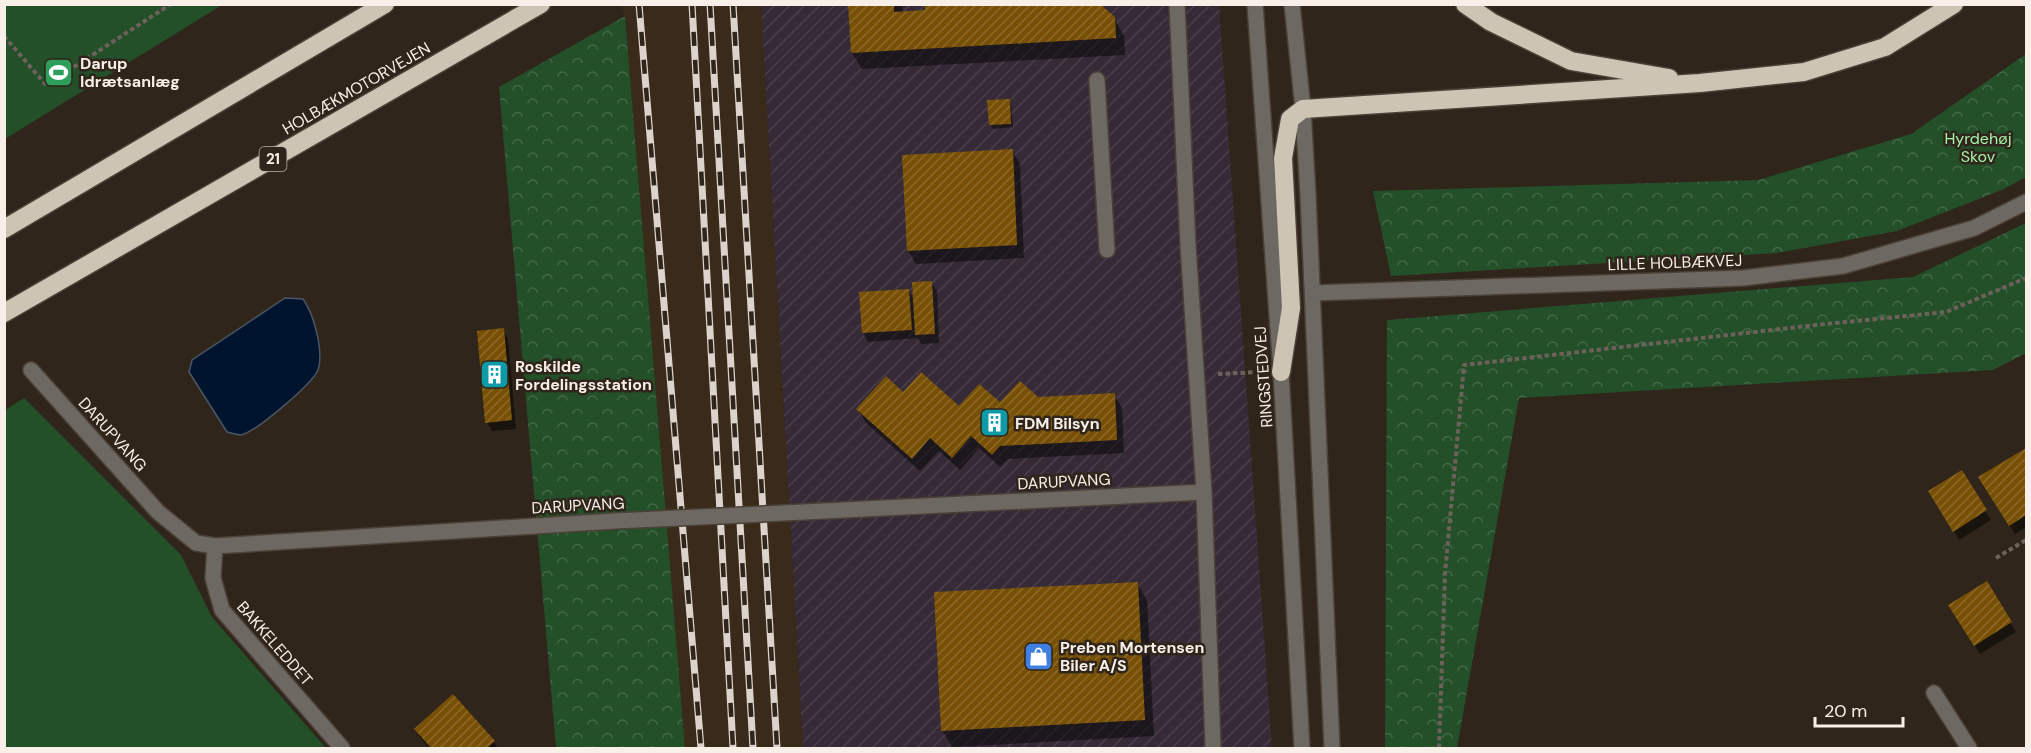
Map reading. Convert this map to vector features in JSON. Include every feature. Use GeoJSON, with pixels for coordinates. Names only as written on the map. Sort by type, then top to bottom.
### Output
{"type":"FeatureCollection","features":[{"type":"Feature","properties":{"kind":"highway"},"geometry":{"type":"LineString","coordinates":[[4,229],[385,4]]}},
{"type":"Feature","properties":{"kind":"highway","name":"HOLBÆKMOTORVEJEN"},"geometry":{"type":"LineString","coordinates":[[4,313],[541,4]]}},
{"type":"Feature","properties":{"kind":"highway"},"geometry":{"type":"LineString","coordinates":[[1465,4],[1491,22],[1571,61],[1700,83]]}},
{"type":"Feature","properties":{"kind":"highway"},"geometry":{"type":"LineString","coordinates":[[1281,372],[1291,308],[1283,158],[1290,119],[1303,109],[1700,83],[1804,72],[1885,47],[1954,4]]}},
{"type":"Feature","properties":{"kind":"street"},"geometry":{"type":"LineString","coordinates":[[1177,4],[1188,245],[1204,492],[1213,748]]}},
{"type":"Feature","properties":{"kind":"street","name":"RINGSTEDVEJ"},"geometry":{"type":"LineString","coordinates":[[1256,4],[1281,372],[1302,748]]}},
{"type":"Feature","properties":{"kind":"street"},"geometry":{"type":"LineString","coordinates":[[1292,4],[1303,109],[1313,293],[1332,748]]}},
{"type":"Feature","properties":{"kind":"street"},"geometry":{"type":"LineString","coordinates":[[1097,80],[1107,250]]}},
{"type":"Feature","properties":{"kind":"street","name":"LILLE HOLBÆKVEJ"},"geometry":{"type":"LineString","coordinates":[[1313,293],[1743,278],[1843,266],[1974,228],[2026,202]]}},
{"type":"Feature","properties":{"kind":"street","name":"DARUPVANG"},"geometry":{"type":"LineString","coordinates":[[31,369],[158,512],[196,543],[215,546],[615,521],[1204,492]]}},
{"type":"Feature","properties":{"kind":"street","name":"BAKKELEDDET"},"geometry":{"type":"LineString","coordinates":[[215,546],[213,578],[222,610],[342,748]]}},
{"type":"Feature","properties":{"kind":"street"},"geometry":{"type":"LineString","coordinates":[[1934,693],[1969,748]]}},
{"type":"Feature","properties":{"kind":"path"},"geometry":{"type":"LineString","coordinates":[[4,36],[46,85],[171,4]]}},
{"type":"Feature","properties":{"kind":"path"},"geometry":{"type":"LineString","coordinates":[[1439,748],[1445,574],[1464,365],[1946,312],[2026,278]]}},
{"type":"Feature","properties":{"kind":"path"},"geometry":{"type":"LineString","coordinates":[[1996,558],[2026,540]]}},
{"type":"Feature","properties":{"kind":"shaded area"},"geometry":{"type":"Polygon","coordinates":[[[621,5],[761,5],[803,748],[685,748],[625,16],[621,5]]]}},
{"type":"Feature","properties":{"kind":"shaded area"},"geometry":{"type":"Polygon","coordinates":[[[761,5],[1219,5],[1272,748],[803,748],[761,5]]]}},
{"type":"Feature","properties":{"kind":"green space","name":"Darup Idrætsanlæg"},"geometry":{"type":"Polygon","coordinates":[[[5,4],[222,4],[222,5],[5,139],[5,4]]]}},
{"type":"Feature","properties":{"kind":"green space"},"geometry":{"type":"Polygon","coordinates":[[[625,16],[685,748],[556,748],[499,87],[625,16]]]}},
{"type":"Feature","properties":{"kind":"green space","name":"Hyrdehøj Skov"},"geometry":{"type":"Polygon","coordinates":[[[2026,54],[2026,177],[2004,189],[1897,231],[1777,253],[1391,276],[1373,191],[1758,180],[1911,134],[2026,54]]]}},
{"type":"Feature","properties":{"kind":"green space"},"geometry":{"type":"Polygon","coordinates":[[[2026,223],[2026,353],[1993,370],[1519,398],[1457,748],[1385,748],[1387,320],[1913,277],[2026,223]]]}},
{"type":"Feature","properties":{"kind":"green space"},"geometry":{"type":"Polygon","coordinates":[[[24,398],[181,555],[212,617],[326,748],[5,748],[5,410],[24,398]]]}},
{"type":"Feature","properties":{"kind":"water"},"geometry":{"type":"Polygon","coordinates":[[[285,298],[303,299],[307,306],[319,344],[318,370],[306,386],[259,426],[241,435],[227,432],[189,372],[192,360],[285,298]]]}},
{"type":"Feature","properties":{"kind":"building"},"geometry":{"type":"Polygon","coordinates":[[[848,4],[894,4],[894,12],[925,10],[925,4],[1100,4],[1115,17],[1116,38],[851,53],[848,4]]]}},
{"type":"Feature","properties":{"kind":"building"},"geometry":{"type":"Polygon","coordinates":[[[1010,99],[1011,124],[989,125],[987,100],[1010,99]]]}},
{"type":"Feature","properties":{"kind":"building"},"geometry":{"type":"Polygon","coordinates":[[[1013,149],[1017,245],[907,251],[902,155],[1013,149]]]}},
{"type":"Feature","properties":{"kind":"building"},"geometry":{"type":"Polygon","coordinates":[[[932,281],[935,334],[915,335],[912,282],[932,281]]]}},
{"type":"Feature","properties":{"kind":"building"},"geometry":{"type":"Polygon","coordinates":[[[909,289],[912,330],[862,333],[859,292],[909,289]]]}},
{"type":"Feature","properties":{"kind":"building","name":"Roskilde Fordelingsstation"},"geometry":{"type":"Polygon","coordinates":[[[504,328],[512,420],[485,423],[477,331],[504,328]]]}},
{"type":"Feature","properties":{"kind":"building","name":"FDM Bilsyn"},"geometry":{"type":"Polygon","coordinates":[[[921,372],[959,406],[979,384],[1000,402],[1020,381],[1038,397],[1115,393],[1117,440],[1000,446],[992,455],[971,436],[952,458],[930,438],[912,459],[856,409],[886,376],[903,392],[921,372]]]}},
{"type":"Feature","properties":{"kind":"building"},"geometry":{"type":"Polygon","coordinates":[[[2026,448],[2026,515],[2009,526],[1978,477],[2026,448]]]}},
{"type":"Feature","properties":{"kind":"building"},"geometry":{"type":"Polygon","coordinates":[[[1962,470],[1987,510],[1953,532],[1928,491],[1962,470]]]}},
{"type":"Feature","properties":{"kind":"building"},"geometry":{"type":"Polygon","coordinates":[[[1987,581],[2012,622],[1974,646],[1948,605],[1987,581]]]}},
{"type":"Feature","properties":{"kind":"building","name":"Preben Mortensen Biler A/S"},"geometry":{"type":"Polygon","coordinates":[[[1138,582],[1145,720],[941,731],[934,592],[1138,582]]]}},
{"type":"Feature","properties":{"kind":"building"},"geometry":{"type":"Polygon","coordinates":[[[453,694],[495,741],[487,748],[431,748],[414,729],[453,694]]]}},
{"type":"Feature","properties":{"kind":"railway"},"geometry":{"type":"LineString","coordinates":[[639,4],[701,748]]}},
{"type":"Feature","properties":{"kind":"railway"},"geometry":{"type":"LineString","coordinates":[[692,4],[733,748]]}},
{"type":"Feature","properties":{"kind":"railway"},"geometry":{"type":"LineString","coordinates":[[710,4],[753,748]]}},
{"type":"Feature","properties":{"kind":"railway"},"geometry":{"type":"LineString","coordinates":[[733,4],[777,748]]}},
{"type":"Feature","properties":{"kind":"place","name":"Darup Idrætsanlæg"},"geometry":{"type":"Point","coordinates":[59,72]}},
{"type":"Feature","properties":{"kind":"place","name":"Roskilde Fordelingsstation"},"geometry":{"type":"Point","coordinates":[494,375]}},
{"type":"Feature","properties":{"kind":"place","name":"FDM Bilsyn"},"geometry":{"type":"Point","coordinates":[994,423]}},
{"type":"Feature","properties":{"kind":"place","name":"Preben Mortensen Biler A/S"},"geometry":{"type":"Point","coordinates":[1039,656]}}]}
